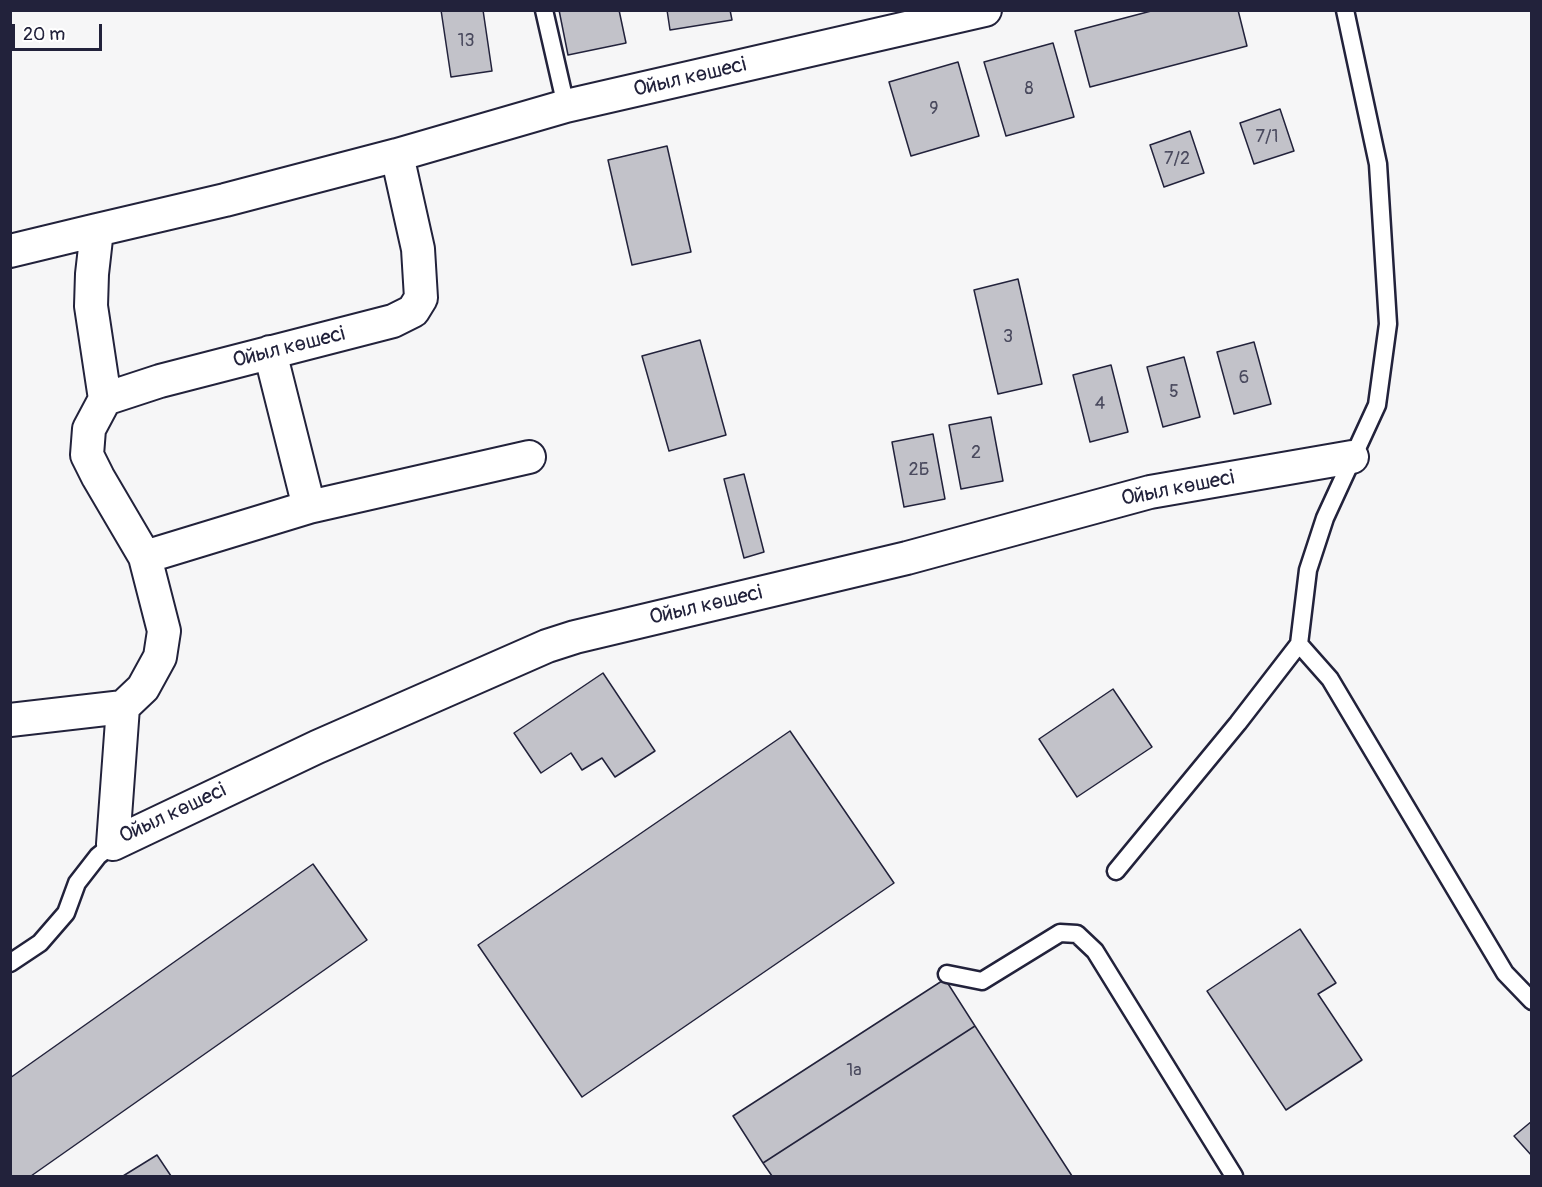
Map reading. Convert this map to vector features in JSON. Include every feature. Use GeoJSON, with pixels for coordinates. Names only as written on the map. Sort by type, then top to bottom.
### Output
{"type":"FeatureCollection","features":[{"type":"Feature","properties":{"kind":"street","name":"Ойыл көшесі"},"geometry":{"type":"LineString","coordinates":[[105,399],[160,381],[393,321],[413,311],[421,298],[418,249],[397,155],[566,106],[985,10]]}},
{"type":"Feature","properties":{"kind":"street"},"geometry":{"type":"LineString","coordinates":[[10,251],[225,200],[397,155]]}},
{"type":"Feature","properties":{"kind":"street"},"geometry":{"type":"LineString","coordinates":[[10,720],[123,707],[143,688],[160,657],[164,631],[145,556],[87,455],[89,429],[105,399],[91,306],[97,230]]}},
{"type":"Feature","properties":{"kind":"street"},"geometry":{"type":"LineString","coordinates":[[270,352],[309,507]]}},
{"type":"Feature","properties":{"kind":"street","name":"Ойыл көшесі"},"geometry":{"type":"LineString","coordinates":[[123,707],[113,844],[317,747],[548,646],[575,637],[907,558],[1150,492],[1352,457]]}},
{"type":"Feature","properties":{"kind":"street"},"geometry":{"type":"LineString","coordinates":[[145,556],[309,507],[529,458]]}},
{"type":"Feature","properties":{"kind":"lane"},"geometry":{"type":"LineString","coordinates":[[544,10],[566,106]]}},
{"type":"Feature","properties":{"kind":"lane"},"geometry":{"type":"LineString","coordinates":[[1116,870],[1238,723],[1299,644],[1308,570],[1325,518],[1377,405],[1389,324],[1378,164],[1345,10]]}},
{"type":"Feature","properties":{"kind":"lane"},"geometry":{"type":"LineString","coordinates":[[1299,644],[1330,679],[1505,973],[1532,1001]]}},
{"type":"Feature","properties":{"kind":"lane"},"geometry":{"type":"LineString","coordinates":[[10,963],[40,944],[66,913],[77,883],[98,856],[113,844]]}},
{"type":"Feature","properties":{"kind":"lane"},"geometry":{"type":"LineString","coordinates":[[947,974],[982,981],[1060,933],[1077,934],[1095,951],[1234,1176]]}},
{"type":"Feature","properties":{"kind":"building"},"geometry":{"type":"Polygon","coordinates":[[[441,10],[483,10],[492,71],[451,77],[441,10]]]}},
{"type":"Feature","properties":{"kind":"building"},"geometry":{"type":"Polygon","coordinates":[[[559,10],[619,10],[626,43],[568,55],[559,10]]]}},
{"type":"Feature","properties":{"kind":"building"},"geometry":{"type":"Polygon","coordinates":[[[667,10],[730,10],[732,20],[670,30],[667,10]]]}},
{"type":"Feature","properties":{"kind":"building"},"geometry":{"type":"Polygon","coordinates":[[[1155,10],[1238,10],[1247,46],[1090,87],[1075,31],[1155,10]]]}},
{"type":"Feature","properties":{"kind":"building"},"geometry":{"type":"Polygon","coordinates":[[[1053,43],[1074,117],[1006,136],[984,62],[1053,43]]]}},
{"type":"Feature","properties":{"kind":"building"},"geometry":{"type":"Polygon","coordinates":[[[958,62],[979,136],[911,156],[889,82],[958,62]]]}},
{"type":"Feature","properties":{"kind":"building"},"geometry":{"type":"Polygon","coordinates":[[[1280,109],[1294,151],[1254,164],[1240,123],[1280,109]]]}},
{"type":"Feature","properties":{"kind":"building"},"geometry":{"type":"Polygon","coordinates":[[[1190,131],[1204,173],[1164,187],[1150,145],[1190,131]]]}},
{"type":"Feature","properties":{"kind":"building"},"geometry":{"type":"Polygon","coordinates":[[[667,146],[691,252],[632,265],[608,160],[667,146]]]}},
{"type":"Feature","properties":{"kind":"building"},"geometry":{"type":"Polygon","coordinates":[[[1018,279],[1042,384],[998,394],[974,290],[1018,279]]]}},
{"type":"Feature","properties":{"kind":"building"},"geometry":{"type":"Polygon","coordinates":[[[700,340],[726,435],[669,451],[642,356],[700,340]]]}},
{"type":"Feature","properties":{"kind":"building"},"geometry":{"type":"Polygon","coordinates":[[[1254,342],[1271,404],[1234,414],[1217,352],[1254,342]]]}},
{"type":"Feature","properties":{"kind":"building"},"geometry":{"type":"Polygon","coordinates":[[[1184,357],[1200,417],[1163,427],[1147,367],[1184,357]]]}},
{"type":"Feature","properties":{"kind":"building"},"geometry":{"type":"Polygon","coordinates":[[[1111,365],[1128,432],[1090,442],[1073,375],[1111,365]]]}},
{"type":"Feature","properties":{"kind":"building"},"geometry":{"type":"Polygon","coordinates":[[[991,417],[1003,481],[961,489],[949,425],[991,417]]]}},
{"type":"Feature","properties":{"kind":"building"},"geometry":{"type":"Polygon","coordinates":[[[933,434],[945,499],[904,507],[892,442],[933,434]]]}},
{"type":"Feature","properties":{"kind":"building"},"geometry":{"type":"Polygon","coordinates":[[[744,474],[764,552],[744,558],[724,479],[744,474]]]}},
{"type":"Feature","properties":{"kind":"building"},"geometry":{"type":"Polygon","coordinates":[[[603,673],[655,751],[615,777],[602,758],[582,770],[571,753],[541,773],[514,733],[603,673]]]}},
{"type":"Feature","properties":{"kind":"building"},"geometry":{"type":"Polygon","coordinates":[[[1113,689],[1152,747],[1077,797],[1039,739],[1113,689]]]}},
{"type":"Feature","properties":{"kind":"building"},"geometry":{"type":"Polygon","coordinates":[[[790,731],[894,883],[582,1097],[478,945],[790,731]]]}},
{"type":"Feature","properties":{"kind":"building"},"geometry":{"type":"Polygon","coordinates":[[[313,864],[367,940],[31,1176],[10,1176],[10,1078],[313,864]]]}},
{"type":"Feature","properties":{"kind":"building"},"geometry":{"type":"Polygon","coordinates":[[[1300,929],[1336,983],[1318,994],[1362,1060],[1286,1110],[1207,991],[1300,929]]]}},
{"type":"Feature","properties":{"kind":"building"},"geometry":{"type":"Polygon","coordinates":[[[945,979],[975,1026],[763,1163],[733,1116],[945,979]]]}},
{"type":"Feature","properties":{"kind":"building"},"geometry":{"type":"Polygon","coordinates":[[[975,1026],[1072,1176],[772,1176],[763,1163],[975,1026]]]}},
{"type":"Feature","properties":{"kind":"building"},"geometry":{"type":"Polygon","coordinates":[[[1532,1121],[1532,1156],[1514,1136],[1532,1121]]]}},
{"type":"Feature","properties":{"kind":"building"},"geometry":{"type":"Polygon","coordinates":[[[157,1155],[171,1176],[123,1176],[157,1155]]]}}]}
